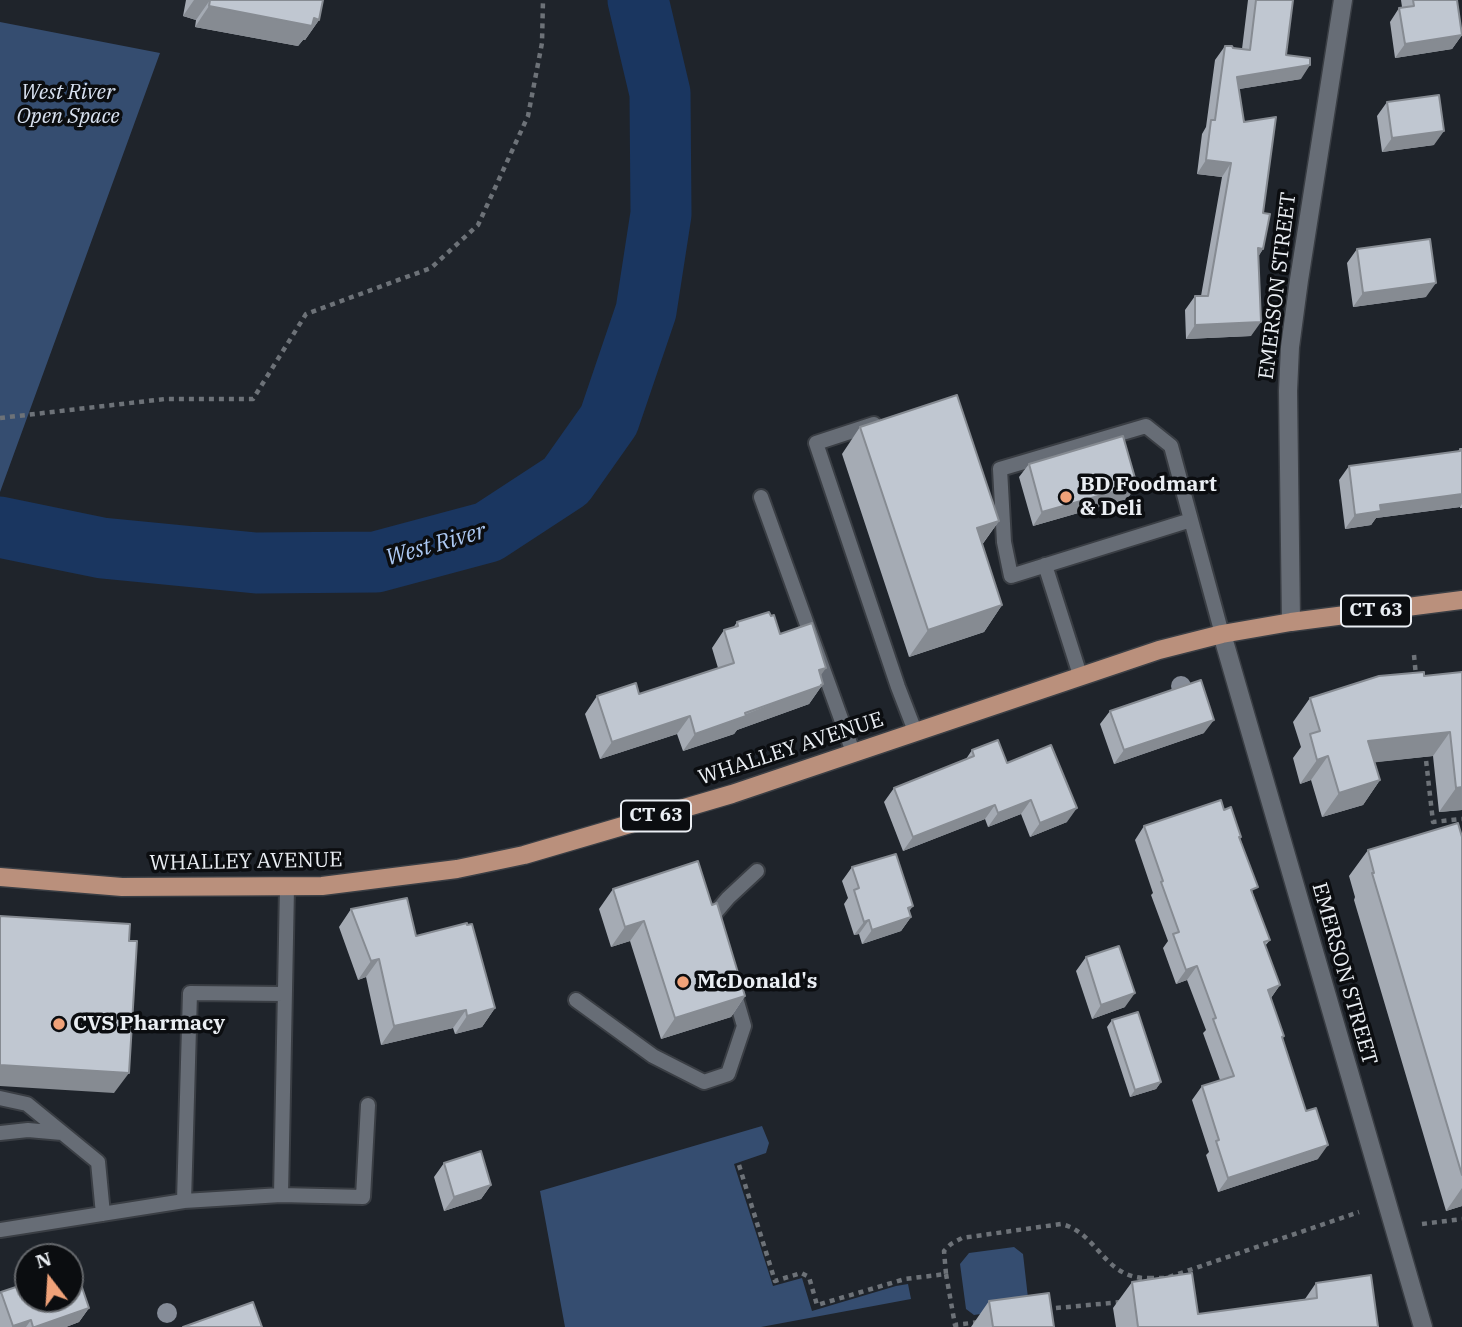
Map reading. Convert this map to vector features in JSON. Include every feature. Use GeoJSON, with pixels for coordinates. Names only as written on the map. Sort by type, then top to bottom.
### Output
{"type":"FeatureCollection","features":[{"type":"Feature","properties":{"kind":"main road","name":"WHALLEY AVENUE"},"geometry":{"type":"LineString","coordinates":[[0,877],[122,887],[287,887],[322,886],[457,869],[524,855],[732,794],[1158,649],[1291,622],[1462,600]]}},
{"type":"Feature","properties":{"kind":"street","name":"EMERSON STREET"},"geometry":{"type":"LineString","coordinates":[[1291,622],[1288,391],[1290,347],[1343,0]]}},
{"type":"Feature","properties":{"kind":"street","name":"EMERSON STREET"},"geometry":{"type":"LineString","coordinates":[[1222,634],[1423,1327]]}},
{"type":"Feature","properties":{"kind":"lane"},"geometry":{"type":"LineString","coordinates":[[891,418],[816,443],[915,731]]}},
{"type":"Feature","properties":{"kind":"lane"},"geometry":{"type":"LineString","coordinates":[[1191,520],[1012,576],[1004,542],[1000,469],[1146,426],[1171,446],[1222,634]]}},
{"type":"Feature","properties":{"kind":"lane"},"geometry":{"type":"LineString","coordinates":[[761,497],[853,752]]}},
{"type":"Feature","properties":{"kind":"lane"},"geometry":{"type":"LineString","coordinates":[[1045,565],[1080,675]]}},
{"type":"Feature","properties":{"kind":"lane"},"geometry":{"type":"LineString","coordinates":[[719,942],[711,918],[757,871]]}},
{"type":"Feature","properties":{"kind":"lane"},"geometry":{"type":"LineString","coordinates":[[281,1195],[287,887]]}},
{"type":"Feature","properties":{"kind":"lane"},"geometry":{"type":"LineString","coordinates":[[576,1000],[653,1056],[704,1082],[728,1074],[744,1026],[730,978]]}},
{"type":"Feature","properties":{"kind":"lane"},"geometry":{"type":"LineString","coordinates":[[184,1201],[190,993],[284,994]]}},
{"type":"Feature","properties":{"kind":"lane"},"geometry":{"type":"LineString","coordinates":[[0,1098],[27,1104],[97,1162],[103,1214]]}},
{"type":"Feature","properties":{"kind":"lane"},"geometry":{"type":"LineString","coordinates":[[0,1230],[184,1201],[281,1195],[363,1197],[368,1105]]}},
{"type":"Feature","properties":{"kind":"lane"},"geometry":{"type":"LineString","coordinates":[[0,1133],[28,1129],[64,1133]]}},
{"type":"Feature","properties":{"kind":"path"},"geometry":{"type":"LineString","coordinates":[[0,418],[165,399],[253,400],[306,314],[431,268],[478,225],[528,116],[542,43],[543,0]]}},
{"type":"Feature","properties":{"kind":"path"},"geometry":{"type":"LineString","coordinates":[[1414,655],[1417,683]]}},
{"type":"Feature","properties":{"kind":"path"},"geometry":{"type":"LineString","coordinates":[[1423,738],[1433,822],[1462,819]]}},
{"type":"Feature","properties":{"kind":"path"},"geometry":{"type":"LineString","coordinates":[[739,1165],[775,1281],[801,1273],[809,1277],[817,1305],[905,1279],[946,1274]]}},
{"type":"Feature","properties":{"kind":"path"},"geometry":{"type":"LineString","coordinates":[[979,1322],[955,1326],[944,1251],[962,1238],[1061,1224],[1070,1226],[1079,1233],[1117,1270],[1136,1279],[1167,1278],[1359,1212]]}},
{"type":"Feature","properties":{"kind":"path"},"geometry":{"type":"LineString","coordinates":[[1422,1224],[1462,1219]]}},
{"type":"Feature","properties":{"kind":"path"},"geometry":{"type":"LineString","coordinates":[[1149,1278],[1150,1289]]}},
{"type":"Feature","properties":{"kind":"path"},"geometry":{"type":"LineString","coordinates":[[1034,1310],[1126,1301]]}},
{"type":"Feature","properties":{"kind":"green space","name":"West River Open Space"},"geometry":{"type":"Polygon","coordinates":[[[0,22],[160,53],[0,492],[0,22]]]}},
{"type":"Feature","properties":{"kind":"green space"},"geometry":{"type":"Polygon","coordinates":[[[762,1126],[769,1143],[766,1153],[734,1164],[773,1286],[802,1278],[812,1311],[908,1284],[911,1299],[761,1327],[565,1327],[540,1191],[762,1126]]]}},
{"type":"Feature","properties":{"kind":"green space"},"geometry":{"type":"Polygon","coordinates":[[[1014,1247],[1023,1254],[1028,1298],[1020,1308],[974,1315],[966,1309],[960,1264],[969,1253],[1014,1247]]]}},
{"type":"Feature","properties":{"kind":"building"},"geometry":{"type":"Polygon","coordinates":[[[210,0],[323,0],[319,20],[314,18],[312,26],[209,6],[210,0]]]}},
{"type":"Feature","properties":{"kind":"building"},"geometry":{"type":"Polygon","coordinates":[[[1256,0],[1293,0],[1286,55],[1310,58],[1310,65],[1237,77],[1244,122],[1276,117],[1263,213],[1270,214],[1263,249],[1258,248],[1261,322],[1195,325],[1195,296],[1208,296],[1231,163],[1206,160],[1211,120],[1215,120],[1225,46],[1250,50],[1256,0]]]}},
{"type":"Feature","properties":{"kind":"building"},"geometry":{"type":"Polygon","coordinates":[[[1413,0],[1457,0],[1462,35],[1405,44],[1399,8],[1414,6],[1413,0]]]}},
{"type":"Feature","properties":{"kind":"building"},"geometry":{"type":"Polygon","coordinates":[[[1439,95],[1444,131],[1392,138],[1387,102],[1439,95]]]}},
{"type":"Feature","properties":{"kind":"building"},"geometry":{"type":"Polygon","coordinates":[[[1430,239],[1436,283],[1363,293],[1357,249],[1430,239]]]}},
{"type":"Feature","properties":{"kind":"building"},"geometry":{"type":"Polygon","coordinates":[[[957,395],[999,521],[977,528],[1002,605],[928,630],[860,427],[957,395]]]}},
{"type":"Feature","properties":{"kind":"building"},"geometry":{"type":"Polygon","coordinates":[[[1123,436],[1137,485],[1042,512],[1029,464],[1123,436]]]}},
{"type":"Feature","properties":{"kind":"building"},"geometry":{"type":"Polygon","coordinates":[[[1460,449],[1462,494],[1380,505],[1381,511],[1355,515],[1349,466],[1460,449]]]}},
{"type":"Feature","properties":{"kind":"building"},"geometry":{"type":"Polygon","coordinates":[[[769,612],[771,616],[774,615],[780,634],[812,623],[826,668],[819,670],[823,684],[821,686],[695,734],[690,716],[612,742],[597,696],[636,683],[639,694],[734,663],[724,630],[738,626],[737,622],[769,612]]]}},
{"type":"Feature","properties":{"kind":"building"},"geometry":{"type":"Polygon","coordinates":[[[1424,672],[1424,676],[1462,672],[1462,787],[1456,788],[1450,732],[1368,741],[1380,780],[1339,793],[1328,756],[1317,760],[1310,734],[1320,731],[1310,698],[1379,676],[1424,672]]]}},
{"type":"Feature","properties":{"kind":"building"},"geometry":{"type":"Polygon","coordinates":[[[1201,680],[1214,720],[1124,750],[1110,711],[1201,680]]]}},
{"type":"Feature","properties":{"kind":"building"},"geometry":{"type":"Polygon","coordinates":[[[998,740],[1007,763],[1051,745],[1077,808],[1040,823],[1031,800],[998,813],[995,805],[913,837],[894,788],[974,756],[972,750],[998,740]]]}},
{"type":"Feature","properties":{"kind":"building"},"geometry":{"type":"Polygon","coordinates":[[[1221,800],[1224,810],[1231,807],[1258,887],[1251,890],[1270,940],[1264,942],[1280,985],[1268,990],[1284,1036],[1282,1037],[1306,1111],[1316,1108],[1328,1145],[1228,1178],[1202,1086],[1234,1076],[1197,966],[1186,970],[1173,934],[1179,932],[1144,826],[1221,800]]]}},
{"type":"Feature","properties":{"kind":"building"},"geometry":{"type":"Polygon","coordinates":[[[1458,823],[1462,837],[1462,1175],[1372,873],[1368,850],[1458,823]]]}},
{"type":"Feature","properties":{"kind":"building"},"geometry":{"type":"Polygon","coordinates":[[[896,854],[913,906],[908,908],[911,917],[872,930],[869,920],[864,922],[854,890],[859,888],[852,867],[896,854]]]}},
{"type":"Feature","properties":{"kind":"building","name":"McDonald's"},"geometry":{"type":"Polygon","coordinates":[[[698,861],[712,905],[717,903],[745,996],[675,1018],[644,921],[625,927],[613,889],[698,861]]]}},
{"type":"Feature","properties":{"kind":"building"},"geometry":{"type":"Polygon","coordinates":[[[407,898],[416,936],[472,924],[495,1008],[467,1016],[466,1010],[394,1026],[379,959],[371,961],[351,909],[407,898]]]}},
{"type":"Feature","properties":{"kind":"building","name":"CVS Pharmacy"},"geometry":{"type":"Polygon","coordinates":[[[0,916],[130,924],[129,941],[137,941],[129,1073],[0,1065],[0,916]]]}},
{"type":"Feature","properties":{"kind":"building"},"geometry":{"type":"Polygon","coordinates":[[[1119,946],[1135,993],[1101,1005],[1086,957],[1119,946]]]}},
{"type":"Feature","properties":{"kind":"building"},"geometry":{"type":"Polygon","coordinates":[[[1138,1012],[1161,1082],[1135,1090],[1112,1020],[1138,1012]]]}},
{"type":"Feature","properties":{"kind":"building"},"geometry":{"type":"Polygon","coordinates":[[[481,1151],[491,1185],[454,1197],[444,1163],[481,1151]]]}},
{"type":"Feature","properties":{"kind":"building"},"geometry":{"type":"Polygon","coordinates":[[[1192,1273],[1198,1314],[1317,1298],[1316,1283],[1371,1275],[1378,1327],[1138,1327],[1132,1282],[1192,1273]]]}},
{"type":"Feature","properties":{"kind":"building"},"geometry":{"type":"Polygon","coordinates":[[[14,1288],[14,1313],[75,1313],[35,1327],[31,1320],[13,1326],[1,1292],[14,1288]]]}},
{"type":"Feature","properties":{"kind":"building"},"geometry":{"type":"Polygon","coordinates":[[[84,1293],[89,1308],[84,1310],[84,1293]]]}},
{"type":"Feature","properties":{"kind":"building"},"geometry":{"type":"Polygon","coordinates":[[[1049,1293],[1054,1327],[993,1327],[989,1301],[1049,1293]]]}},
{"type":"Feature","properties":{"kind":"building"},"geometry":{"type":"Polygon","coordinates":[[[253,1302],[262,1327],[183,1327],[253,1302]]]}},
{"type":"Feature","properties":{"kind":"waterway","name":"West River"},"geometry":{"type":"LineString","coordinates":[[0,527],[102,548],[256,563],[376,562],[488,532],[566,481],[609,420],[646,311],[661,214],[660,93],[638,0]]}},
{"type":"Feature","properties":{"kind":"place","name":"BD Foodmart & Deli"},"geometry":{"type":"Point","coordinates":[1066,497]}},
{"type":"Feature","properties":{"kind":"place","name":"McDonald's"},"geometry":{"type":"Point","coordinates":[683,982]}},
{"type":"Feature","properties":{"kind":"place","name":"CVS Pharmacy"},"geometry":{"type":"Point","coordinates":[59,1024]}}]}
